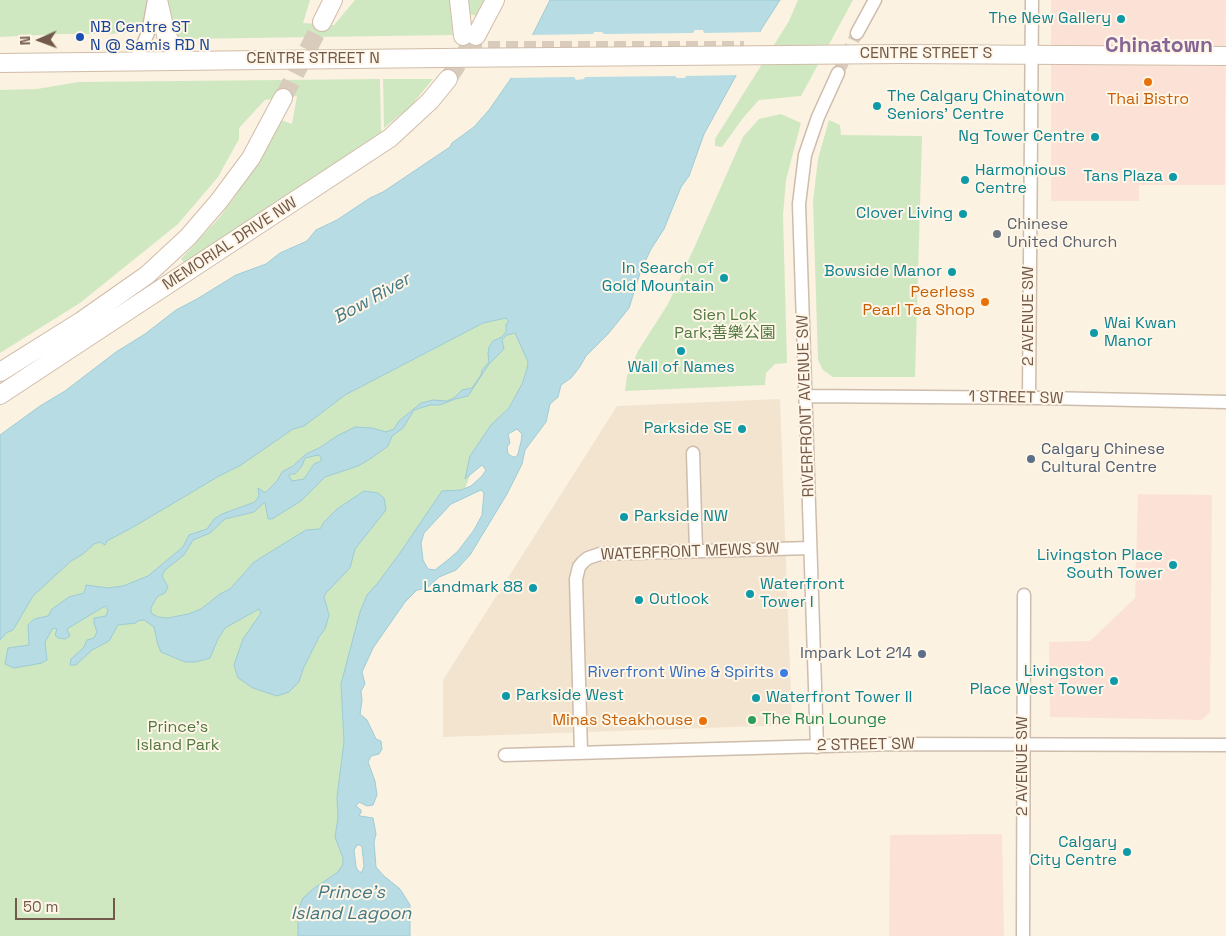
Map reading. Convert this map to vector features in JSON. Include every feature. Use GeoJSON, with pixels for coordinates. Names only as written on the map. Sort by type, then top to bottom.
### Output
{"type":"FeatureCollection","features":[{"type":"Feature","properties":{"kind":"main road"},"geometry":{"type":"LineString","coordinates":[[158,0],[166,35],[182,60]]}},
{"type":"Feature","properties":{"kind":"main road"},"geometry":{"type":"LineString","coordinates":[[322,22],[333,0]]}},
{"type":"Feature","properties":{"kind":"main road"},"geometry":{"type":"LineString","coordinates":[[459,0],[470,36],[495,0]]}},
{"type":"Feature","properties":{"kind":"main road","name":"CENTRE STREET S"},"geometry":{"type":"LineString","coordinates":[[626,56],[901,54],[1226,56]]}},
{"type":"Feature","properties":{"kind":"main road","name":"CENTRE STREET N"},"geometry":{"type":"LineString","coordinates":[[0,63],[626,56]]}},
{"type":"Feature","properties":{"kind":"main road","name":"MEMORIAL DRIVE NW"},"geometry":{"type":"LineString","coordinates":[[0,395],[390,138],[430,101],[448,79]]}},
{"type":"Feature","properties":{"kind":"main road","name":"MEMORIAL DRIVE NW"},"geometry":{"type":"LineString","coordinates":[[0,372],[80,322],[147,276],[188,236],[219,201],[252,158],[282,98]]}},
{"type":"Feature","properties":{"kind":"street"},"geometry":{"type":"LineString","coordinates":[[136,60],[148,33],[154,0]]}},
{"type":"Feature","properties":{"kind":"street"},"geometry":{"type":"LineString","coordinates":[[857,33],[875,0]]}},
{"type":"Feature","properties":{"kind":"street","name":"2 AVENUE SW"},"geometry":{"type":"LineString","coordinates":[[1029,398],[1032,0]]}},
{"type":"Feature","properties":{"kind":"street","name":"RIVERFRONT AVENUE SW"},"geometry":{"type":"LineString","coordinates":[[817,746],[799,204],[805,155],[818,117],[838,72]]}},
{"type":"Feature","properties":{"kind":"street","name":"1 STREET SW"},"geometry":{"type":"LineString","coordinates":[[806,396],[1226,402]]}},
{"type":"Feature","properties":{"kind":"street"},"geometry":{"type":"LineString","coordinates":[[693,453],[696,551]]}},
{"type":"Feature","properties":{"kind":"street","name":"WATERFRONT MEWS SW"},"geometry":{"type":"LineString","coordinates":[[581,752],[576,579],[579,566],[588,558],[600,554],[810,548]]}},
{"type":"Feature","properties":{"kind":"street","name":"2 AVENUE SW"},"geometry":{"type":"LineString","coordinates":[[1023,936],[1024,595]]}},
{"type":"Feature","properties":{"kind":"street","name":"2 STREET SW"},"geometry":{"type":"LineString","coordinates":[[505,755],[894,744],[1226,745]]}},
{"type":"Feature","properties":{"kind":"shaded area"},"geometry":{"type":"Polygon","coordinates":[[[1051,0],[1226,0],[1225,185],[1139,185],[1139,201],[1051,201],[1051,0]]]}},
{"type":"Feature","properties":{"kind":"shaded area"},"geometry":{"type":"Polygon","coordinates":[[[780,399],[792,725],[443,737],[443,680],[617,406],[780,399]]]}},
{"type":"Feature","properties":{"kind":"shaded area"},"geometry":{"type":"Polygon","coordinates":[[[1138,494],[1212,495],[1210,712],[1202,720],[1050,717],[1049,642],[1090,641],[1135,598],[1138,494]]]}},
{"type":"Feature","properties":{"kind":"shaded area"},"geometry":{"type":"Polygon","coordinates":[[[1002,834],[1004,936],[889,936],[890,835],[1002,834]]]}},
{"type":"Feature","properties":{"kind":"green space"},"geometry":{"type":"Polygon","coordinates":[[[0,0],[146,0],[142,27],[137,32],[0,37],[0,0]]]}},
{"type":"Feature","properties":{"kind":"green space"},"geometry":{"type":"Polygon","coordinates":[[[167,0],[310,0],[303,23],[334,25],[355,0],[450,0],[453,35],[183,39],[178,36],[174,27],[169,25],[167,0]]]}},
{"type":"Feature","properties":{"kind":"green space"},"geometry":{"type":"Polygon","coordinates":[[[468,0],[486,0],[477,16],[469,14],[468,0]]]}},
{"type":"Feature","properties":{"kind":"green space"},"geometry":{"type":"Polygon","coordinates":[[[798,0],[853,0],[801,96],[759,100],[722,147],[715,146],[715,139],[789,21],[798,0]]]}},
{"type":"Feature","properties":{"kind":"green space"},"geometry":{"type":"Polygon","coordinates":[[[380,79],[382,132],[185,264],[181,259],[219,218],[234,198],[281,120],[292,124],[297,96],[265,100],[239,128],[239,139],[218,177],[178,224],[80,303],[0,353],[0,90],[37,89],[78,82],[380,79]]]}},
{"type":"Feature","properties":{"kind":"green space"},"geometry":{"type":"Polygon","coordinates":[[[383,79],[433,79],[410,107],[384,128],[383,79]]]}},
{"type":"Feature","properties":{"kind":"green space","name":"Sien Lok Park;善樂公園"},"geometry":{"type":"Polygon","coordinates":[[[781,114],[801,123],[786,180],[783,215],[787,363],[775,364],[766,373],[765,385],[625,391],[627,376],[638,351],[668,304],[743,137],[759,119],[781,114]]]}},
{"type":"Feature","properties":{"kind":"green space","name":"Sien Lok Park;善樂公園"},"geometry":{"type":"Polygon","coordinates":[[[829,120],[840,125],[841,135],[922,136],[915,377],[833,377],[823,370],[818,360],[813,201],[818,159],[829,120]]]}},
{"type":"Feature","properties":{"kind":"green space","name":"Prince's Island Park"},"geometry":{"type":"Polygon","coordinates":[[[508,313],[532,361],[527,384],[479,448],[463,495],[434,513],[352,652],[347,868],[303,936],[0,936],[0,637],[30,593],[93,539],[343,391],[482,317],[508,313]]]}},
{"type":"Feature","properties":{"kind":"water"},"geometry":{"type":"Polygon","coordinates":[[[550,0],[780,0],[762,28],[704,134],[689,176],[681,187],[664,229],[651,249],[641,270],[629,308],[608,334],[586,356],[571,378],[561,385],[558,397],[550,404],[546,422],[525,450],[522,464],[507,494],[470,555],[456,570],[439,577],[427,588],[417,590],[405,602],[373,648],[362,672],[365,684],[361,691],[360,714],[367,720],[376,739],[381,741],[382,749],[379,754],[371,756],[368,762],[375,781],[377,795],[373,805],[367,806],[359,802],[356,806],[361,810],[360,816],[373,818],[376,834],[374,842],[376,867],[400,889],[410,905],[410,936],[298,936],[298,910],[303,898],[338,872],[343,864],[343,858],[335,837],[338,818],[337,797],[344,742],[341,684],[360,612],[367,595],[400,553],[442,491],[461,490],[471,486],[486,470],[482,465],[465,479],[470,456],[491,425],[509,408],[522,384],[528,362],[515,333],[507,335],[502,340],[504,349],[489,364],[468,396],[440,405],[430,405],[414,410],[403,428],[392,436],[388,446],[370,459],[358,466],[325,477],[301,501],[272,519],[268,519],[265,502],[254,512],[225,519],[210,533],[193,540],[184,555],[165,570],[162,576],[168,587],[165,593],[158,596],[154,602],[151,613],[158,617],[168,618],[188,614],[201,609],[220,594],[230,589],[254,562],[306,530],[320,529],[337,509],[364,491],[378,493],[384,498],[386,510],[355,549],[350,568],[324,597],[329,615],[325,629],[303,669],[299,682],[289,692],[277,696],[253,688],[238,678],[234,665],[243,639],[261,613],[259,609],[225,628],[210,658],[196,662],[185,662],[161,652],[154,627],[144,620],[118,625],[109,641],[92,650],[76,665],[70,665],[71,659],[84,647],[87,640],[94,638],[97,632],[94,618],[106,616],[108,610],[105,606],[67,629],[70,636],[65,639],[58,638],[55,635],[57,629],[53,628],[45,642],[47,660],[42,663],[14,668],[5,664],[8,648],[29,645],[28,625],[34,619],[48,616],[52,609],[69,597],[84,593],[86,585],[108,588],[123,586],[148,576],[183,547],[189,535],[207,529],[214,519],[222,514],[255,502],[259,496],[258,488],[266,492],[277,481],[282,472],[293,466],[306,454],[337,436],[355,427],[372,428],[386,432],[394,429],[399,421],[421,403],[433,400],[447,401],[454,398],[462,390],[472,388],[489,362],[489,347],[493,341],[502,337],[506,332],[506,324],[509,322],[506,318],[483,323],[345,395],[304,426],[293,429],[241,465],[107,541],[105,545],[100,542],[94,544],[83,554],[71,561],[33,596],[13,630],[6,633],[0,640],[0,435],[40,406],[65,391],[176,310],[236,275],[266,264],[280,253],[307,241],[316,230],[337,220],[370,198],[383,192],[450,147],[452,143],[474,127],[489,110],[510,80],[550,0]],[[517,429],[508,434],[510,443],[507,447],[508,454],[516,457],[522,434],[517,429]],[[318,455],[305,458],[302,466],[295,474],[290,474],[289,476],[292,481],[304,479],[314,464],[321,461],[321,457],[318,455]],[[481,490],[451,504],[424,533],[421,543],[423,560],[428,569],[435,570],[449,559],[458,551],[474,530],[482,515],[484,493],[481,490]],[[357,845],[354,850],[356,867],[359,872],[362,872],[364,866],[362,847],[357,845]]]}},
{"type":"Feature","properties":{"kind":"pier"},"geometry":{"type":"Polygon","coordinates":[[[695,30],[703,30],[704,33],[763,32],[739,75],[686,76],[685,78],[677,78],[675,76],[585,77],[584,79],[576,80],[574,77],[508,78],[529,35],[593,34],[594,32],[602,32],[604,34],[693,33],[695,30]]]}},
{"type":"Feature","properties":{"kind":"tunnel"},"geometry":{"type":"LineString","coordinates":[[283,98],[322,22]]}},
{"type":"Feature","properties":{"kind":"tunnel"},"geometry":{"type":"LineString","coordinates":[[838,73],[857,33]]}},
{"type":"Feature","properties":{"kind":"tunnel"},"geometry":{"type":"LineString","coordinates":[[448,79],[476,36]]}},
{"type":"Feature","properties":{"kind":"tunnel"},"geometry":{"type":"LineString","coordinates":[[470,47],[744,47]]}},
{"type":"Feature","properties":{"kind":"place","name":"The New Gallery"},"geometry":{"type":"Point","coordinates":[1121,19]}},
{"type":"Feature","properties":{"kind":"place","name":"NB Centre ST N @ Samis RD N"},"geometry":{"type":"Point","coordinates":[80,37]}},
{"type":"Feature","properties":{"kind":"place","name":"Thai Bistro"},"geometry":{"type":"Point","coordinates":[1148,82]}},
{"type":"Feature","properties":{"kind":"place","name":"The Calgary Chinatown Seniors' Centre"},"geometry":{"type":"Point","coordinates":[877,106]}},
{"type":"Feature","properties":{"kind":"place","name":"Ng Tower Centre"},"geometry":{"type":"Point","coordinates":[1095,137]}},
{"type":"Feature","properties":{"kind":"place","name":"Tans Plaza"},"geometry":{"type":"Point","coordinates":[1173,177]}},
{"type":"Feature","properties":{"kind":"place","name":"Harmonious Centre"},"geometry":{"type":"Point","coordinates":[965,180]}},
{"type":"Feature","properties":{"kind":"place","name":"Clover Living"},"geometry":{"type":"Point","coordinates":[963,214]}},
{"type":"Feature","properties":{"kind":"place","name":"Chinese United Church"},"geometry":{"type":"Point","coordinates":[997,234]}},
{"type":"Feature","properties":{"kind":"place","name":"Bowside Manor"},"geometry":{"type":"Point","coordinates":[952,272]}},
{"type":"Feature","properties":{"kind":"place","name":"In Search of Gold Mountain"},"geometry":{"type":"Point","coordinates":[724,278]}},
{"type":"Feature","properties":{"kind":"place","name":"Peerless Pearl Tea Shop"},"geometry":{"type":"Point","coordinates":[985,302]}},
{"type":"Feature","properties":{"kind":"place","name":"Wai Kwan Manor"},"geometry":{"type":"Point","coordinates":[1094,333]}},
{"type":"Feature","properties":{"kind":"place","name":"Wall of Names"},"geometry":{"type":"Point","coordinates":[681,351]}},
{"type":"Feature","properties":{"kind":"place","name":"Parkside SE"},"geometry":{"type":"Point","coordinates":[742,429]}},
{"type":"Feature","properties":{"kind":"place","name":"Calgary Chinese Cultural Centre"},"geometry":{"type":"Point","coordinates":[1031,459]}},
{"type":"Feature","properties":{"kind":"place","name":"Parkside NW"},"geometry":{"type":"Point","coordinates":[624,517]}},
{"type":"Feature","properties":{"kind":"place","name":"Livingston Place South Tower"},"geometry":{"type":"Point","coordinates":[1173,565]}},
{"type":"Feature","properties":{"kind":"place","name":"Landmark 88"},"geometry":{"type":"Point","coordinates":[533,588]}},
{"type":"Feature","properties":{"kind":"place","name":"Waterfront Tower I"},"geometry":{"type":"Point","coordinates":[750,594]}},
{"type":"Feature","properties":{"kind":"place","name":"Outlook"},"geometry":{"type":"Point","coordinates":[639,600]}},
{"type":"Feature","properties":{"kind":"place","name":"Impark Lot 214"},"geometry":{"type":"Point","coordinates":[922,654]}},
{"type":"Feature","properties":{"kind":"place","name":"Riverfront Wine & Spirits"},"geometry":{"type":"Point","coordinates":[784,673]}},
{"type":"Feature","properties":{"kind":"place","name":"Livingston Place West Tower"},"geometry":{"type":"Point","coordinates":[1114,681]}},
{"type":"Feature","properties":{"kind":"place","name":"Parkside West"},"geometry":{"type":"Point","coordinates":[506,696]}},
{"type":"Feature","properties":{"kind":"place","name":"Waterfront Tower II"},"geometry":{"type":"Point","coordinates":[756,698]}},
{"type":"Feature","properties":{"kind":"place","name":"The Run Lounge"},"geometry":{"type":"Point","coordinates":[752,720]}},
{"type":"Feature","properties":{"kind":"place","name":"Minas Steakhouse"},"geometry":{"type":"Point","coordinates":[703,721]}},
{"type":"Feature","properties":{"kind":"place","name":"Calgary City Centre"},"geometry":{"type":"Point","coordinates":[1127,852]}},
{"type":"Feature","properties":{"kind":"district","name":"Chinatown"},"geometry":{"type":"Point","coordinates":[1159,46]}},
{"type":"Feature","properties":{"kind":"water label","name":"Bow River"},"geometry":{"type":"Point","coordinates":[372,299]}},
{"type":"Feature","properties":{"kind":"water label","name":"Prince's Island Lagoon"},"geometry":{"type":"Point","coordinates":[351,903]}}]}
